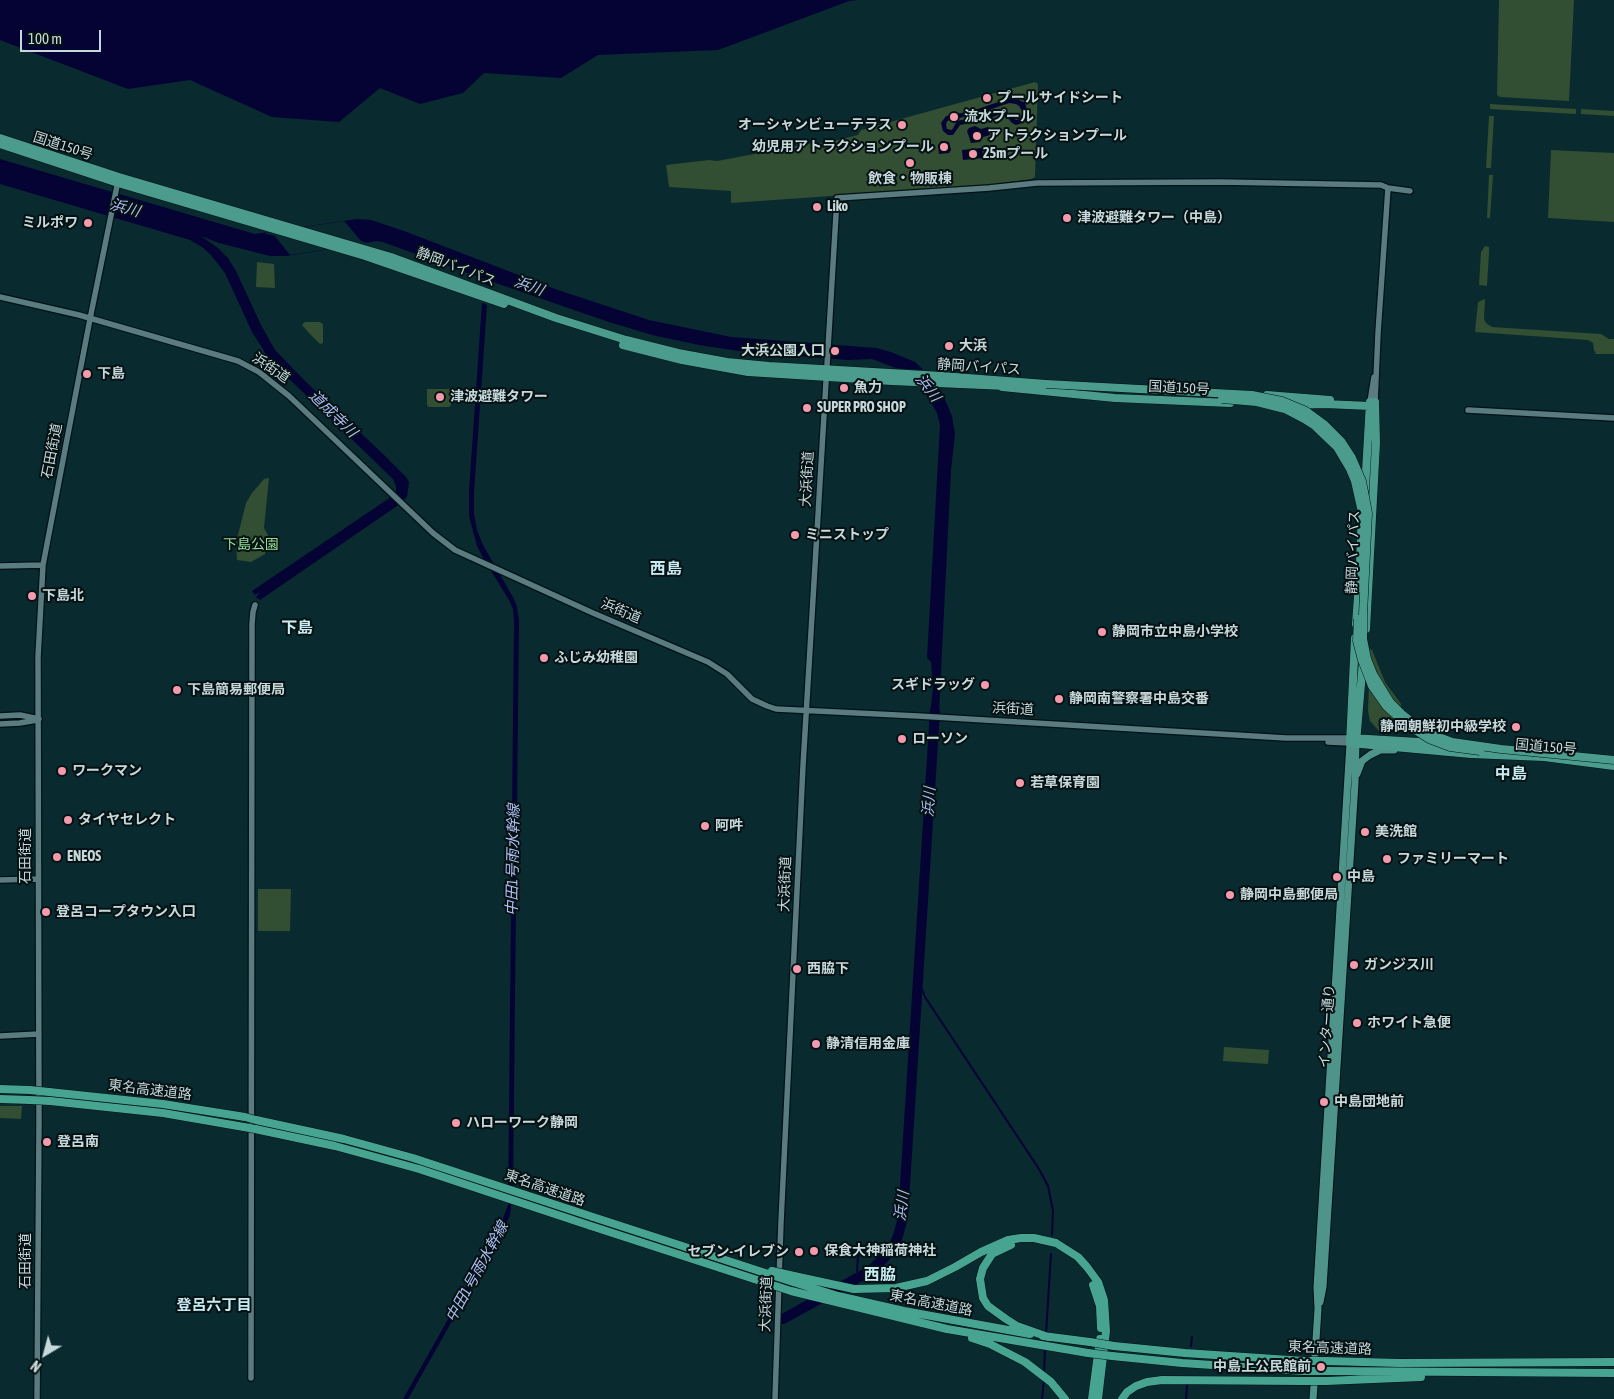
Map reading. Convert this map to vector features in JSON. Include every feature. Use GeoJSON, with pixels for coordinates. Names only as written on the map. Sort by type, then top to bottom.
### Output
{"type":"FeatureCollection","features":[{"type":"Feature","properties":{"kind":"highway","name":"国道150号"},"geometry":{"type":"LineString","coordinates":[[0,138],[118,183]]}},
{"type":"Feature","properties":{"kind":"highway","name":"国道150号"},"geometry":{"type":"LineString","coordinates":[[0,144],[118,183]]}},
{"type":"Feature","properties":{"kind":"highway","name":"静岡バイパス"},"geometry":{"type":"LineString","coordinates":[[118,183],[354,245],[432,271],[556,318],[650,347],[727,362],[936,376],[1046,386],[1252,395],[1282,400],[1306,411],[1325,425],[1341,441],[1352,458],[1362,481],[1368,513],[1363,640],[1367,659],[1373,674],[1390,702],[1417,726],[1452,742],[1614,761]]}},
{"type":"Feature","properties":{"kind":"highway","name":"静岡バイパス"},"geometry":{"type":"LineString","coordinates":[[118,183],[338,248],[592,335],[661,356],[748,372],[826,369],[910,382],[942,384],[988,382]]}},
{"type":"Feature","properties":{"kind":"highway","name":"国道150号"},"geometry":{"type":"LineString","coordinates":[[988,382],[1019,380],[1212,390],[1372,403]]}},
{"type":"Feature","properties":{"kind":"highway","name":"国道150号"},"geometry":{"type":"LineString","coordinates":[[988,382],[1062,394],[1114,398],[1264,404],[1372,403]]}},
{"type":"Feature","properties":{"kind":"highway","name":"国道150号"},"geometry":{"type":"LineString","coordinates":[[1353,741],[1360,692],[1368,603],[1376,443],[1372,403]]}},
{"type":"Feature","properties":{"kind":"highway"},"geometry":{"type":"LineString","coordinates":[[1353,741],[1361,529],[1372,403]]}},
{"type":"Feature","properties":{"kind":"highway","name":"国道150号"},"geometry":{"type":"LineString","coordinates":[[1360,692],[1362,700],[1360,724],[1362,730],[1368,736],[1384,739]]}},
{"type":"Feature","properties":{"kind":"highway","name":"国道150号"},"geometry":{"type":"LineString","coordinates":[[1353,741],[1384,739],[1494,745],[1614,761]]}},
{"type":"Feature","properties":{"kind":"highway","name":"国道150号"},"geometry":{"type":"LineString","coordinates":[[1353,741],[1471,754],[1614,761]]}},
{"type":"Feature","properties":{"kind":"highway","name":"東名高速道路"},"geometry":{"type":"LineString","coordinates":[[0,1089],[30,1090],[163,1104],[245,1117],[370,1146],[522,1193],[718,1259],[793,1279],[838,1296],[913,1313],[1045,1336],[1114,1346],[1185,1353],[1305,1361],[1400,1363],[1614,1362]]}},
{"type":"Feature","properties":{"kind":"highway","name":"東名高速道路"},"geometry":{"type":"LineString","coordinates":[[0,1099],[50,1101],[163,1113],[244,1126],[370,1155],[791,1291],[947,1329],[1112,1356],[1182,1363],[1399,1376]]}},
{"type":"Feature","properties":{"kind":"highway"},"geometry":{"type":"LineString","coordinates":[[793,1279],[854,1289],[896,1288],[927,1281],[1008,1240],[1034,1238],[1056,1244],[1078,1257],[1087,1267],[1098,1282],[1104,1300],[1106,1331],[1098,1399]]}},
{"type":"Feature","properties":{"kind":"highway"},"geometry":{"type":"LineString","coordinates":[[1045,1336],[1006,1319],[988,1306],[983,1298],[980,1279],[983,1268],[992,1254],[1001,1248],[1024,1243],[1050,1246],[1060,1250],[1077,1262],[1091,1280],[1098,1297],[1101,1322],[1092,1399]]}},
{"type":"Feature","properties":{"kind":"highway"},"geometry":{"type":"LineString","coordinates":[[947,1329],[1008,1352],[1044,1376],[1065,1399]]}},
{"type":"Feature","properties":{"kind":"highway"},"geometry":{"type":"LineString","coordinates":[[1122,1399],[1136,1386],[1162,1380],[1303,1382],[1473,1373],[1614,1373]]}},
{"type":"Feature","properties":{"kind":"main road","name":"インター通り"},"geometry":{"type":"LineString","coordinates":[[1318,1309],[1323,1287],[1355,783],[1353,741]]}},
{"type":"Feature","properties":{"kind":"main road","name":"インター通り"},"geometry":{"type":"LineString","coordinates":[[1315,1355],[1318,1309],[1317,1277],[1353,741]]}},
{"type":"Feature","properties":{"kind":"main road"},"geometry":{"type":"LineString","coordinates":[[1355,783],[1362,762],[1375,752],[1389,750],[1437,750]]}},
{"type":"Feature","properties":{"kind":"main road"},"geometry":{"type":"LineString","coordinates":[[1313,1399],[1314,1386]]}},
{"type":"Feature","properties":{"kind":"street","name":"大浜街道"},"geometry":{"type":"LineString","coordinates":[[775,1399],[806,710],[837,198],[990,188],[1036,182],[1220,182],[1381,185],[1388,188]]}},
{"type":"Feature","properties":{"kind":"street","name":"石田街道"},"geometry":{"type":"LineString","coordinates":[[38,1399],[38,657],[43,565],[118,183]]}},
{"type":"Feature","properties":{"kind":"street"},"geometry":{"type":"LineString","coordinates":[[1372,403],[1388,188],[1410,191]]}},
{"type":"Feature","properties":{"kind":"street","name":"浜街道"},"geometry":{"type":"LineString","coordinates":[[0,297],[90,318],[178,345],[226,356],[259,372],[289,396],[442,542],[461,554],[708,662],[727,674],[758,703],[776,709],[1304,738],[1338,743],[1353,741]]}},
{"type":"Feature","properties":{"kind":"street"},"geometry":{"type":"LineString","coordinates":[[1468,410],[1614,418]]}},
{"type":"Feature","properties":{"kind":"street"},"geometry":{"type":"LineString","coordinates":[[0,566],[43,565]]}},
{"type":"Feature","properties":{"kind":"street"},"geometry":{"type":"LineString","coordinates":[[251,1378],[252,624],[255,605]]}},
{"type":"Feature","properties":{"kind":"street"},"geometry":{"type":"LineString","coordinates":[[0,716],[20,715],[39,719]]}},
{"type":"Feature","properties":{"kind":"street"},"geometry":{"type":"LineString","coordinates":[[0,724],[20,723],[39,719]]}},
{"type":"Feature","properties":{"kind":"street"},"geometry":{"type":"LineString","coordinates":[[0,880],[38,879]]}},
{"type":"Feature","properties":{"kind":"street"},"geometry":{"type":"LineString","coordinates":[[0,1036],[39,1034]]}},
{"type":"Feature","properties":{"kind":"green space"},"geometry":{"type":"Polygon","coordinates":[[[1499,0],[1574,0],[1569,101],[1500,97],[1497,95],[1499,0]]]}},
{"type":"Feature","properties":{"kind":"green space"},"geometry":{"type":"Polygon","coordinates":[[[1035,82],[1038,84],[1035,177],[1032,179],[988,185],[731,203],[731,191],[669,187],[666,165],[709,160],[717,161],[813,143],[826,143],[858,135],[861,130],[1035,82]]]}},
{"type":"Feature","properties":{"kind":"green space"},"geometry":{"type":"Polygon","coordinates":[[[1490,104],[1576,109],[1576,114],[1490,109],[1490,104]]]}},
{"type":"Feature","properties":{"kind":"green space"},"geometry":{"type":"Polygon","coordinates":[[[1581,109],[1614,111],[1614,116],[1581,114],[1581,109]]]}},
{"type":"Feature","properties":{"kind":"green space"},"geometry":{"type":"Polygon","coordinates":[[[1489,116],[1494,116],[1491,168],[1486,168],[1489,116]]]}},
{"type":"Feature","properties":{"kind":"green space"},"geometry":{"type":"Polygon","coordinates":[[[1551,150],[1614,153],[1614,222],[1548,218],[1551,150]]]}},
{"type":"Feature","properties":{"kind":"green space"},"geometry":{"type":"Polygon","coordinates":[[[1489,175],[1493,175],[1490,218],[1487,218],[1489,175]]]}},
{"type":"Feature","properties":{"kind":"green space"},"geometry":{"type":"Polygon","coordinates":[[[1485,246],[1489,247],[1487,286],[1479,285],[1481,252],[1485,246]]]}},
{"type":"Feature","properties":{"kind":"green space"},"geometry":{"type":"Polygon","coordinates":[[[257,262],[274,264],[275,288],[256,287],[257,262]]]}},
{"type":"Feature","properties":{"kind":"green space"},"geometry":{"type":"Polygon","coordinates":[[[1485,299],[1484,319],[1492,327],[1601,334],[1609,339],[1614,339],[1614,354],[1596,354],[1593,343],[1588,340],[1475,332],[1478,302],[1485,299]]]}},
{"type":"Feature","properties":{"kind":"green space"},"geometry":{"type":"Polygon","coordinates":[[[305,322],[320,322],[323,324],[323,343],[320,344],[302,325],[305,322]]]}},
{"type":"Feature","properties":{"kind":"green space"},"geometry":{"type":"Polygon","coordinates":[[[427,389],[452,389],[451,405],[449,407],[429,407],[427,405],[427,389]]]}},
{"type":"Feature","properties":{"kind":"green space","name":"下島公園"},"geometry":{"type":"Polygon","coordinates":[[[269,478],[264,528],[268,535],[265,554],[251,562],[237,560],[236,543],[246,503],[264,479],[269,478]]]}},
{"type":"Feature","properties":{"kind":"green space"},"geometry":{"type":"Polygon","coordinates":[[[1370,649],[1385,682],[1401,704],[1399,734],[1398,730],[1386,729],[1386,733],[1379,731],[1370,721],[1368,711],[1370,649]]]}},
{"type":"Feature","properties":{"kind":"green space"},"geometry":{"type":"Polygon","coordinates":[[[258,889],[291,889],[290,931],[258,931],[258,889]]]}},
{"type":"Feature","properties":{"kind":"green space"},"geometry":{"type":"Polygon","coordinates":[[[1224,1047],[1269,1050],[1268,1064],[1223,1061],[1224,1047]]]}},
{"type":"Feature","properties":{"kind":"green space"},"geometry":{"type":"Polygon","coordinates":[[[0,1106],[22,1106],[21,1119],[0,1118],[0,1106]]]}},
{"type":"Feature","properties":{"kind":"water"},"geometry":{"type":"Polygon","coordinates":[[[0,0],[858,0],[849,1],[718,50],[598,55],[561,78],[484,73],[463,93],[420,104],[380,88],[339,122],[272,117],[190,80],[128,89],[0,40],[0,0]]]}},
{"type":"Feature","properties":{"kind":"water","name":"流水プール"},"geometry":{"type":"Polygon","coordinates":[[[1010,98],[1025,103],[1029,116],[1025,122],[1016,125],[1007,117],[998,115],[982,121],[960,125],[953,135],[948,135],[943,131],[941,123],[946,116],[972,111],[1010,98]],[[1009,103],[971,116],[947,121],[947,129],[952,130],[957,121],[982,116],[996,110],[1006,111],[1016,120],[1022,118],[1023,112],[1016,104],[1009,103]]]}},
{"type":"Feature","properties":{"kind":"water","name":"アトラクションプール"},"geometry":{"type":"Polygon","coordinates":[[[975,126],[981,129],[988,127],[990,135],[983,137],[980,142],[971,143],[967,131],[975,126]]]}},
{"type":"Feature","properties":{"kind":"water","name":"幼児用アトラクションプール"},"geometry":{"type":"Polygon","coordinates":[[[941,141],[949,142],[951,150],[949,153],[939,154],[938,145],[941,141]]]}},
{"type":"Feature","properties":{"kind":"water","name":"25mプール"},"geometry":{"type":"Polygon","coordinates":[[[982,148],[983,158],[963,160],[962,150],[982,148]]]}},
{"type":"Feature","properties":{"kind":"water","name":"道成寺川"},"geometry":{"type":"Polygon","coordinates":[[[0,159],[255,234],[357,219],[371,220],[555,289],[649,320],[731,337],[876,348],[915,362],[933,379],[943,395],[952,416],[955,434],[951,470],[937,724],[929,723],[933,688],[931,662],[927,658],[940,425],[937,413],[922,387],[896,368],[872,359],[848,360],[745,352],[652,335],[490,281],[489,286],[484,284],[484,279],[383,242],[377,241],[287,256],[270,256],[219,243],[201,236],[228,258],[275,350],[305,381],[380,451],[409,482],[407,497],[397,506],[260,600],[256,597],[260,592],[255,595],[252,591],[388,499],[396,492],[393,479],[283,373],[266,354],[252,332],[225,273],[202,247],[190,240],[0,184],[0,159]]]}},
{"type":"Feature","properties":{"kind":"water","name":"中田1号雨水幹線"},"geometry":{"type":"Polygon","coordinates":[[[482,303],[487,305],[474,514],[477,530],[483,545],[514,599],[519,621],[513,1186],[510,1215],[503,1231],[408,1399],[403,1399],[499,1229],[508,1205],[514,621],[513,609],[509,600],[477,546],[469,516],[469,491],[482,303]]]}},
{"type":"Feature","properties":{"kind":"pier"},"geometry":{"type":"Polygon","coordinates":[[[344,221],[361,241],[367,243],[290,255],[275,236],[264,233],[344,221]]]}},
{"type":"Feature","properties":{"kind":"pier"},"geometry":{"type":"Polygon","coordinates":[[[891,368],[927,370],[943,389],[919,388],[891,368]]]}},
{"type":"Feature","properties":{"kind":"waterway","name":"浜川"},"geometry":{"type":"LineString","coordinates":[[783,1319],[870,1271],[893,1247],[903,1217],[935,711]]}},
{"type":"Feature","properties":{"kind":"waterway"},"geometry":{"type":"LineString","coordinates":[[917,977],[925,997],[1039,1169],[1048,1186],[1053,1211],[1052,1235]]}},
{"type":"Feature","properties":{"kind":"waterway"},"geometry":{"type":"LineString","coordinates":[[857,1271],[859,1246]]}},
{"type":"Feature","properties":{"kind":"waterway"},"geometry":{"type":"LineString","coordinates":[[1046,1334],[1051,1254]]}},
{"type":"Feature","properties":{"kind":"waterway"},"geometry":{"type":"LineString","coordinates":[[1191,1346],[1192,1337]]}},
{"type":"Feature","properties":{"kind":"waterway"},"geometry":{"type":"LineString","coordinates":[[1044,1374],[1045,1349]]}},
{"type":"Feature","properties":{"kind":"waterway"},"geometry":{"type":"LineString","coordinates":[[1042,1399],[1044,1379]]}},
{"type":"Feature","properties":{"kind":"waterway"},"geometry":{"type":"LineString","coordinates":[[1186,1399],[1187,1385]]}},
{"type":"Feature","properties":{"kind":"place","name":"プールサイドシート"},"geometry":{"type":"Point","coordinates":[987,98]}},
{"type":"Feature","properties":{"kind":"place","name":"流水プール"},"geometry":{"type":"Point","coordinates":[954,117]}},
{"type":"Feature","properties":{"kind":"place","name":"オーシャンビューテラス"},"geometry":{"type":"Point","coordinates":[902,125]}},
{"type":"Feature","properties":{"kind":"place","name":"アトラクションプール"},"geometry":{"type":"Point","coordinates":[977,136]}},
{"type":"Feature","properties":{"kind":"place","name":"幼児用アトラクションプール"},"geometry":{"type":"Point","coordinates":[944,147]}},
{"type":"Feature","properties":{"kind":"place","name":"25mプール"},"geometry":{"type":"Point","coordinates":[973,154]}},
{"type":"Feature","properties":{"kind":"place","name":"飲食・物販棟"},"geometry":{"type":"Point","coordinates":[910,163]}},
{"type":"Feature","properties":{"kind":"place","name":"Liko"},"geometry":{"type":"Point","coordinates":[817,207]}},
{"type":"Feature","properties":{"kind":"place","name":"津波避難タワー（中島）"},"geometry":{"type":"Point","coordinates":[1067,218]}},
{"type":"Feature","properties":{"kind":"place","name":"ミルポワ"},"geometry":{"type":"Point","coordinates":[88,223]}},
{"type":"Feature","properties":{"kind":"place","name":"大浜"},"geometry":{"type":"Point","coordinates":[949,346]}},
{"type":"Feature","properties":{"kind":"place","name":"大浜公園入口"},"geometry":{"type":"Point","coordinates":[835,351]}},
{"type":"Feature","properties":{"kind":"place","name":"下島"},"geometry":{"type":"Point","coordinates":[87,374]}},
{"type":"Feature","properties":{"kind":"place","name":"魚力"},"geometry":{"type":"Point","coordinates":[844,388]}},
{"type":"Feature","properties":{"kind":"place","name":"津波避難タワー"},"geometry":{"type":"Point","coordinates":[440,397]}},
{"type":"Feature","properties":{"kind":"place","name":"SUPER PRO SHOP"},"geometry":{"type":"Point","coordinates":[807,408]}},
{"type":"Feature","properties":{"kind":"place","name":"ミニストップ"},"geometry":{"type":"Point","coordinates":[795,535]}},
{"type":"Feature","properties":{"kind":"place","name":"下島北"},"geometry":{"type":"Point","coordinates":[32,596]}},
{"type":"Feature","properties":{"kind":"place","name":"静岡市立中島小学校"},"geometry":{"type":"Point","coordinates":[1102,632]}},
{"type":"Feature","properties":{"kind":"place","name":"ふじみ幼稚園"},"geometry":{"type":"Point","coordinates":[544,658]}},
{"type":"Feature","properties":{"kind":"place","name":"スギドラッグ"},"geometry":{"type":"Point","coordinates":[985,685]}},
{"type":"Feature","properties":{"kind":"place","name":"下島簡易郵便局"},"geometry":{"type":"Point","coordinates":[177,690]}},
{"type":"Feature","properties":{"kind":"place","name":"静岡南警察署中島交番"},"geometry":{"type":"Point","coordinates":[1059,699]}},
{"type":"Feature","properties":{"kind":"place","name":"静岡朝鮮初中級学校"},"geometry":{"type":"Point","coordinates":[1516,727]}},
{"type":"Feature","properties":{"kind":"place","name":"ローソン"},"geometry":{"type":"Point","coordinates":[902,739]}},
{"type":"Feature","properties":{"kind":"place","name":"ワークマン"},"geometry":{"type":"Point","coordinates":[62,771]}},
{"type":"Feature","properties":{"kind":"place","name":"若草保育園"},"geometry":{"type":"Point","coordinates":[1020,783]}},
{"type":"Feature","properties":{"kind":"place","name":"タイヤセレクト"},"geometry":{"type":"Point","coordinates":[68,820]}},
{"type":"Feature","properties":{"kind":"place","name":"阿吽"},"geometry":{"type":"Point","coordinates":[705,826]}},
{"type":"Feature","properties":{"kind":"place","name":"美洗館"},"geometry":{"type":"Point","coordinates":[1365,832]}},
{"type":"Feature","properties":{"kind":"place","name":"ENEOS"},"geometry":{"type":"Point","coordinates":[57,857]}},
{"type":"Feature","properties":{"kind":"place","name":"ファミリーマート"},"geometry":{"type":"Point","coordinates":[1387,859]}},
{"type":"Feature","properties":{"kind":"place","name":"中島"},"geometry":{"type":"Point","coordinates":[1337,877]}},
{"type":"Feature","properties":{"kind":"place","name":"静岡中島郵便局"},"geometry":{"type":"Point","coordinates":[1230,895]}},
{"type":"Feature","properties":{"kind":"place","name":"登呂コープタウン入口"},"geometry":{"type":"Point","coordinates":[46,912]}},
{"type":"Feature","properties":{"kind":"place","name":"ガンジス川"},"geometry":{"type":"Point","coordinates":[1354,965]}},
{"type":"Feature","properties":{"kind":"place","name":"西脇下"},"geometry":{"type":"Point","coordinates":[797,969]}},
{"type":"Feature","properties":{"kind":"place","name":"ホワイト急便"},"geometry":{"type":"Point","coordinates":[1357,1023]}},
{"type":"Feature","properties":{"kind":"place","name":"静清信用金庫"},"geometry":{"type":"Point","coordinates":[816,1044]}},
{"type":"Feature","properties":{"kind":"place","name":"中島団地前"},"geometry":{"type":"Point","coordinates":[1324,1102]}},
{"type":"Feature","properties":{"kind":"place","name":"ハローワーク静岡"},"geometry":{"type":"Point","coordinates":[456,1123]}},
{"type":"Feature","properties":{"kind":"place","name":"登呂南"},"geometry":{"type":"Point","coordinates":[47,1142]}},
{"type":"Feature","properties":{"kind":"place","name":"保食大神稲荷神社"},"geometry":{"type":"Point","coordinates":[814,1251]}},
{"type":"Feature","properties":{"kind":"place","name":"セブン-イレブン"},"geometry":{"type":"Point","coordinates":[799,1252]}},
{"type":"Feature","properties":{"kind":"place","name":"中島上公民館前"},"geometry":{"type":"Point","coordinates":[1321,1367]}},
{"type":"Feature","properties":{"kind":"district","name":"西島"},"geometry":{"type":"Point","coordinates":[666,569]}},
{"type":"Feature","properties":{"kind":"district","name":"下島"},"geometry":{"type":"Point","coordinates":[297,628]}},
{"type":"Feature","properties":{"kind":"district","name":"中島"},"geometry":{"type":"Point","coordinates":[1511,774]}},
{"type":"Feature","properties":{"kind":"district","name":"西脇"},"geometry":{"type":"Point","coordinates":[880,1275]}},
{"type":"Feature","properties":{"kind":"district","name":"登呂六丁目"},"geometry":{"type":"Point","coordinates":[214,1305]}}]}
